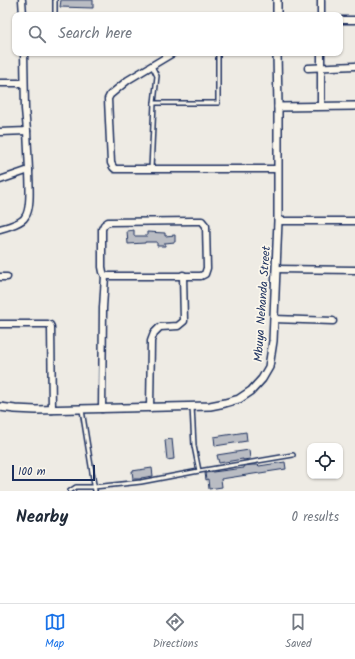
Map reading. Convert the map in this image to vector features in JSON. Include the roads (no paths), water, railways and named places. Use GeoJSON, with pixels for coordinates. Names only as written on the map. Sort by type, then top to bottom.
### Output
{"type":"FeatureCollection","features":[{"type":"Feature","properties":{"kind":"street"},"geometry":{"type":"LineString","coordinates":[[22,0],[22,12]]}},
{"type":"Feature","properties":{"kind":"street"},"geometry":{"type":"LineString","coordinates":[[277,0],[277,12]]}},
{"type":"Feature","properties":{"kind":"street"},"geometry":{"type":"LineString","coordinates":[[321,0],[321,12]]}},
{"type":"Feature","properties":{"kind":"street"},"geometry":{"type":"LineString","coordinates":[[343,20],[355,20]]}},
{"type":"Feature","properties":{"kind":"street"},"geometry":{"type":"LineString","coordinates":[[0,229],[25,218],[29,209],[29,170],[24,56]]}},
{"type":"Feature","properties":{"kind":"street"},"geometry":{"type":"LineString","coordinates":[[168,56],[128,80],[110,95],[108,99],[112,167],[116,169],[278,169]]}},
{"type":"Feature","properties":{"kind":"street","name":"Mbuya Nehanda Street"},"geometry":{"type":"LineString","coordinates":[[0,407],[15,410],[52,410],[210,406],[239,399],[251,391],[262,380],[269,367],[274,319],[278,221],[277,56]]}},
{"type":"Feature","properties":{"kind":"street"},"geometry":{"type":"LineString","coordinates":[[320,106],[321,56]]}},
{"type":"Feature","properties":{"kind":"street"},"geometry":{"type":"LineString","coordinates":[[308,68],[355,66]]}},
{"type":"Feature","properties":{"kind":"street"},"geometry":{"type":"LineString","coordinates":[[0,83],[24,83]]}},
{"type":"Feature","properties":{"kind":"street"},"geometry":{"type":"LineString","coordinates":[[278,107],[355,106]]}},
{"type":"Feature","properties":{"kind":"street"},"geometry":{"type":"LineString","coordinates":[[0,132],[27,131]]}},
{"type":"Feature","properties":{"kind":"street"},"geometry":{"type":"LineString","coordinates":[[0,180],[29,170]]}},
{"type":"Feature","properties":{"kind":"street"},"geometry":{"type":"LineString","coordinates":[[102,409],[103,308],[105,276],[102,267],[102,229],[104,225],[108,222],[202,221],[206,226],[206,268],[205,274],[201,276],[105,276]]}},
{"type":"Feature","properties":{"kind":"street"},"geometry":{"type":"LineString","coordinates":[[278,221],[355,221]]}},
{"type":"Feature","properties":{"kind":"street"},"geometry":{"type":"LineString","coordinates":[[276,269],[355,270]]}},
{"type":"Feature","properties":{"kind":"street"},"geometry":{"type":"LineString","coordinates":[[150,408],[151,342],[154,333],[160,327],[178,326],[184,321],[182,275]]}},
{"type":"Feature","properties":{"kind":"street"},"geometry":{"type":"LineString","coordinates":[[0,277],[7,277]]}},
{"type":"Feature","properties":{"kind":"street"},"geometry":{"type":"LineString","coordinates":[[274,319],[333,321]]}},
{"type":"Feature","properties":{"kind":"street"},"geometry":{"type":"LineString","coordinates":[[0,324],[48,324],[52,327],[52,410]]}},
{"type":"Feature","properties":{"kind":"lane"},"geometry":{"type":"LineString","coordinates":[[54,0],[55,12]]}},
{"type":"Feature","properties":{"kind":"lane"},"geometry":{"type":"LineString","coordinates":[[154,103],[218,102],[218,56]]}},
{"type":"Feature","properties":{"kind":"lane"},"geometry":{"type":"LineString","coordinates":[[151,169],[154,103],[157,76],[152,66]]}},
{"type":"Feature","properties":{"kind":"lane"},"geometry":{"type":"LineString","coordinates":[[192,406],[194,446],[199,470]]}},
{"type":"Feature","properties":{"kind":"lane"},"geometry":{"type":"LineString","coordinates":[[82,409],[95,491]]}},
{"type":"Feature","properties":{"kind":"lane"},"geometry":{"type":"LineString","coordinates":[[70,491],[76,487],[94,487],[141,482],[199,470],[294,455]]}}]}
